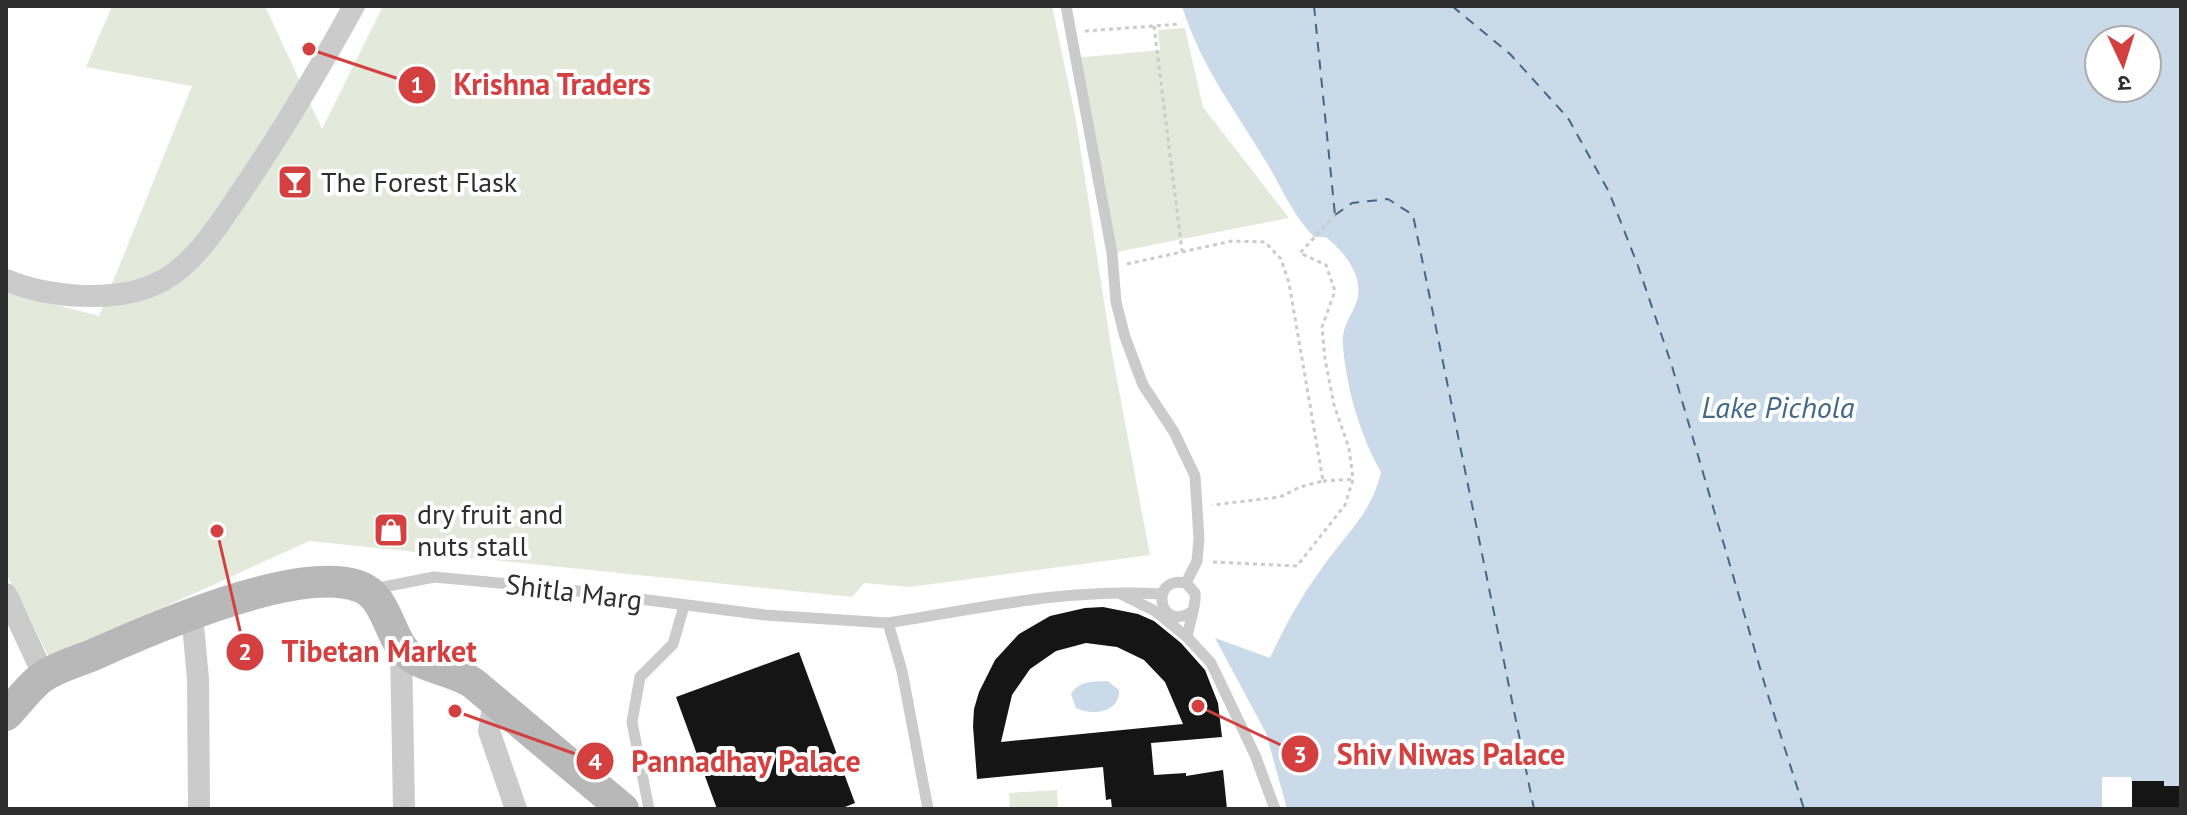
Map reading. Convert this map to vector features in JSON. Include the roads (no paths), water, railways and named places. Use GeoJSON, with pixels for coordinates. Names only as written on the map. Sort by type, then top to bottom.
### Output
{"type":"FeatureCollection","features":[{"type":"Feature","properties":{"kind":"main road","name":"Shitla Marg"},"geometry":{"type":"LineString","coordinates":[[6,715],[44,676],[225,601],[307,584],[355,584],[368,590]]}},
{"type":"Feature","properties":{"kind":"main road"},"geometry":{"type":"LineString","coordinates":[[368,590],[384,611],[401,647],[424,663],[462,675],[623,809]]}},
{"type":"Feature","properties":{"kind":"street"},"geometry":{"type":"LineString","coordinates":[[6,280],[41,292],[87,296],[139,289],[160,282],[180,269],[197,251],[267,155],[354,6]]}},
{"type":"Feature","properties":{"kind":"street"},"geometry":{"type":"LineString","coordinates":[[6,594],[44,676]]}},
{"type":"Feature","properties":{"kind":"street"},"geometry":{"type":"LineString","coordinates":[[192,614],[198,679],[199,809]]}},
{"type":"Feature","properties":{"kind":"street"},"geometry":{"type":"LineString","coordinates":[[401,647],[404,809]]}},
{"type":"Feature","properties":{"kind":"street"},"geometry":{"type":"LineString","coordinates":[[494,702],[489,731],[516,809]]}},
{"type":"Feature","properties":{"kind":"lane"},"geometry":{"type":"LineString","coordinates":[[1067,6],[1112,253],[1116,302],[1125,337],[1143,385],[1174,432],[1195,476],[1197,561],[1186,583]]}},
{"type":"Feature","properties":{"kind":"lane","name":"Shitla Marg"},"geometry":{"type":"LineString","coordinates":[[368,590],[434,577],[554,588],[684,606],[888,623],[1037,597],[1162,594]]}},
{"type":"Feature","properties":{"kind":"lane"},"geometry":{"type":"LineString","coordinates":[[1187,637],[1196,598],[1191,586],[1186,583],[1168,585],[1162,594],[1163,607],[1170,614],[1181,617],[1191,612]]}},
{"type":"Feature","properties":{"kind":"lane"},"geometry":{"type":"LineString","coordinates":[[1119,593],[1155,611],[1187,637],[1211,663],[1255,755],[1275,809]]}},
{"type":"Feature","properties":{"kind":"lane"},"geometry":{"type":"LineString","coordinates":[[649,809],[632,722],[640,677],[673,644],[684,606]]}},
{"type":"Feature","properties":{"kind":"lane"},"geometry":{"type":"LineString","coordinates":[[888,623],[902,671],[928,809]]}},
{"type":"Feature","properties":{"kind":"water","name":"Lake Pichola"},"geometry":{"type":"Polygon","coordinates":[[[1182,6],[2181,6],[2181,786],[2164,786],[2164,781],[2132,781],[2131,777],[2102,777],[2102,809],[1287,809],[1266,733],[1215,638],[1270,658],[1303,596],[1359,520],[1372,498],[1381,472],[1356,412],[1343,347],[1344,331],[1358,296],[1356,276],[1340,251],[1326,237],[1314,237],[1295,213],[1199,50],[1182,6]]]}},
{"type":"Feature","properties":{"kind":"water"},"geometry":{"type":"Polygon","coordinates":[[[1108,681],[1119,690],[1115,704],[1097,712],[1076,708],[1071,694],[1074,689],[1087,683],[1108,681]]]}},
{"type":"Feature","properties":{"kind":"place","name":"Krishna Traders"},"geometry":{"type":"Point","coordinates":[309,49]}},
{"type":"Feature","properties":{"kind":"place","name":"The Forest Flask"},"geometry":{"type":"Point","coordinates":[295,182]}},
{"type":"Feature","properties":{"kind":"place","name":"dry fruit and nuts stall"},"geometry":{"type":"Point","coordinates":[391,530]}},
{"type":"Feature","properties":{"kind":"place","name":"Tibetan Market"},"geometry":{"type":"Point","coordinates":[217,531]}},
{"type":"Feature","properties":{"kind":"place","name":"Shiv Niwas Palace"},"geometry":{"type":"Point","coordinates":[1198,706]}},
{"type":"Feature","properties":{"kind":"place","name":"Pannadhay Palace"},"geometry":{"type":"Point","coordinates":[455,711]}}]}
